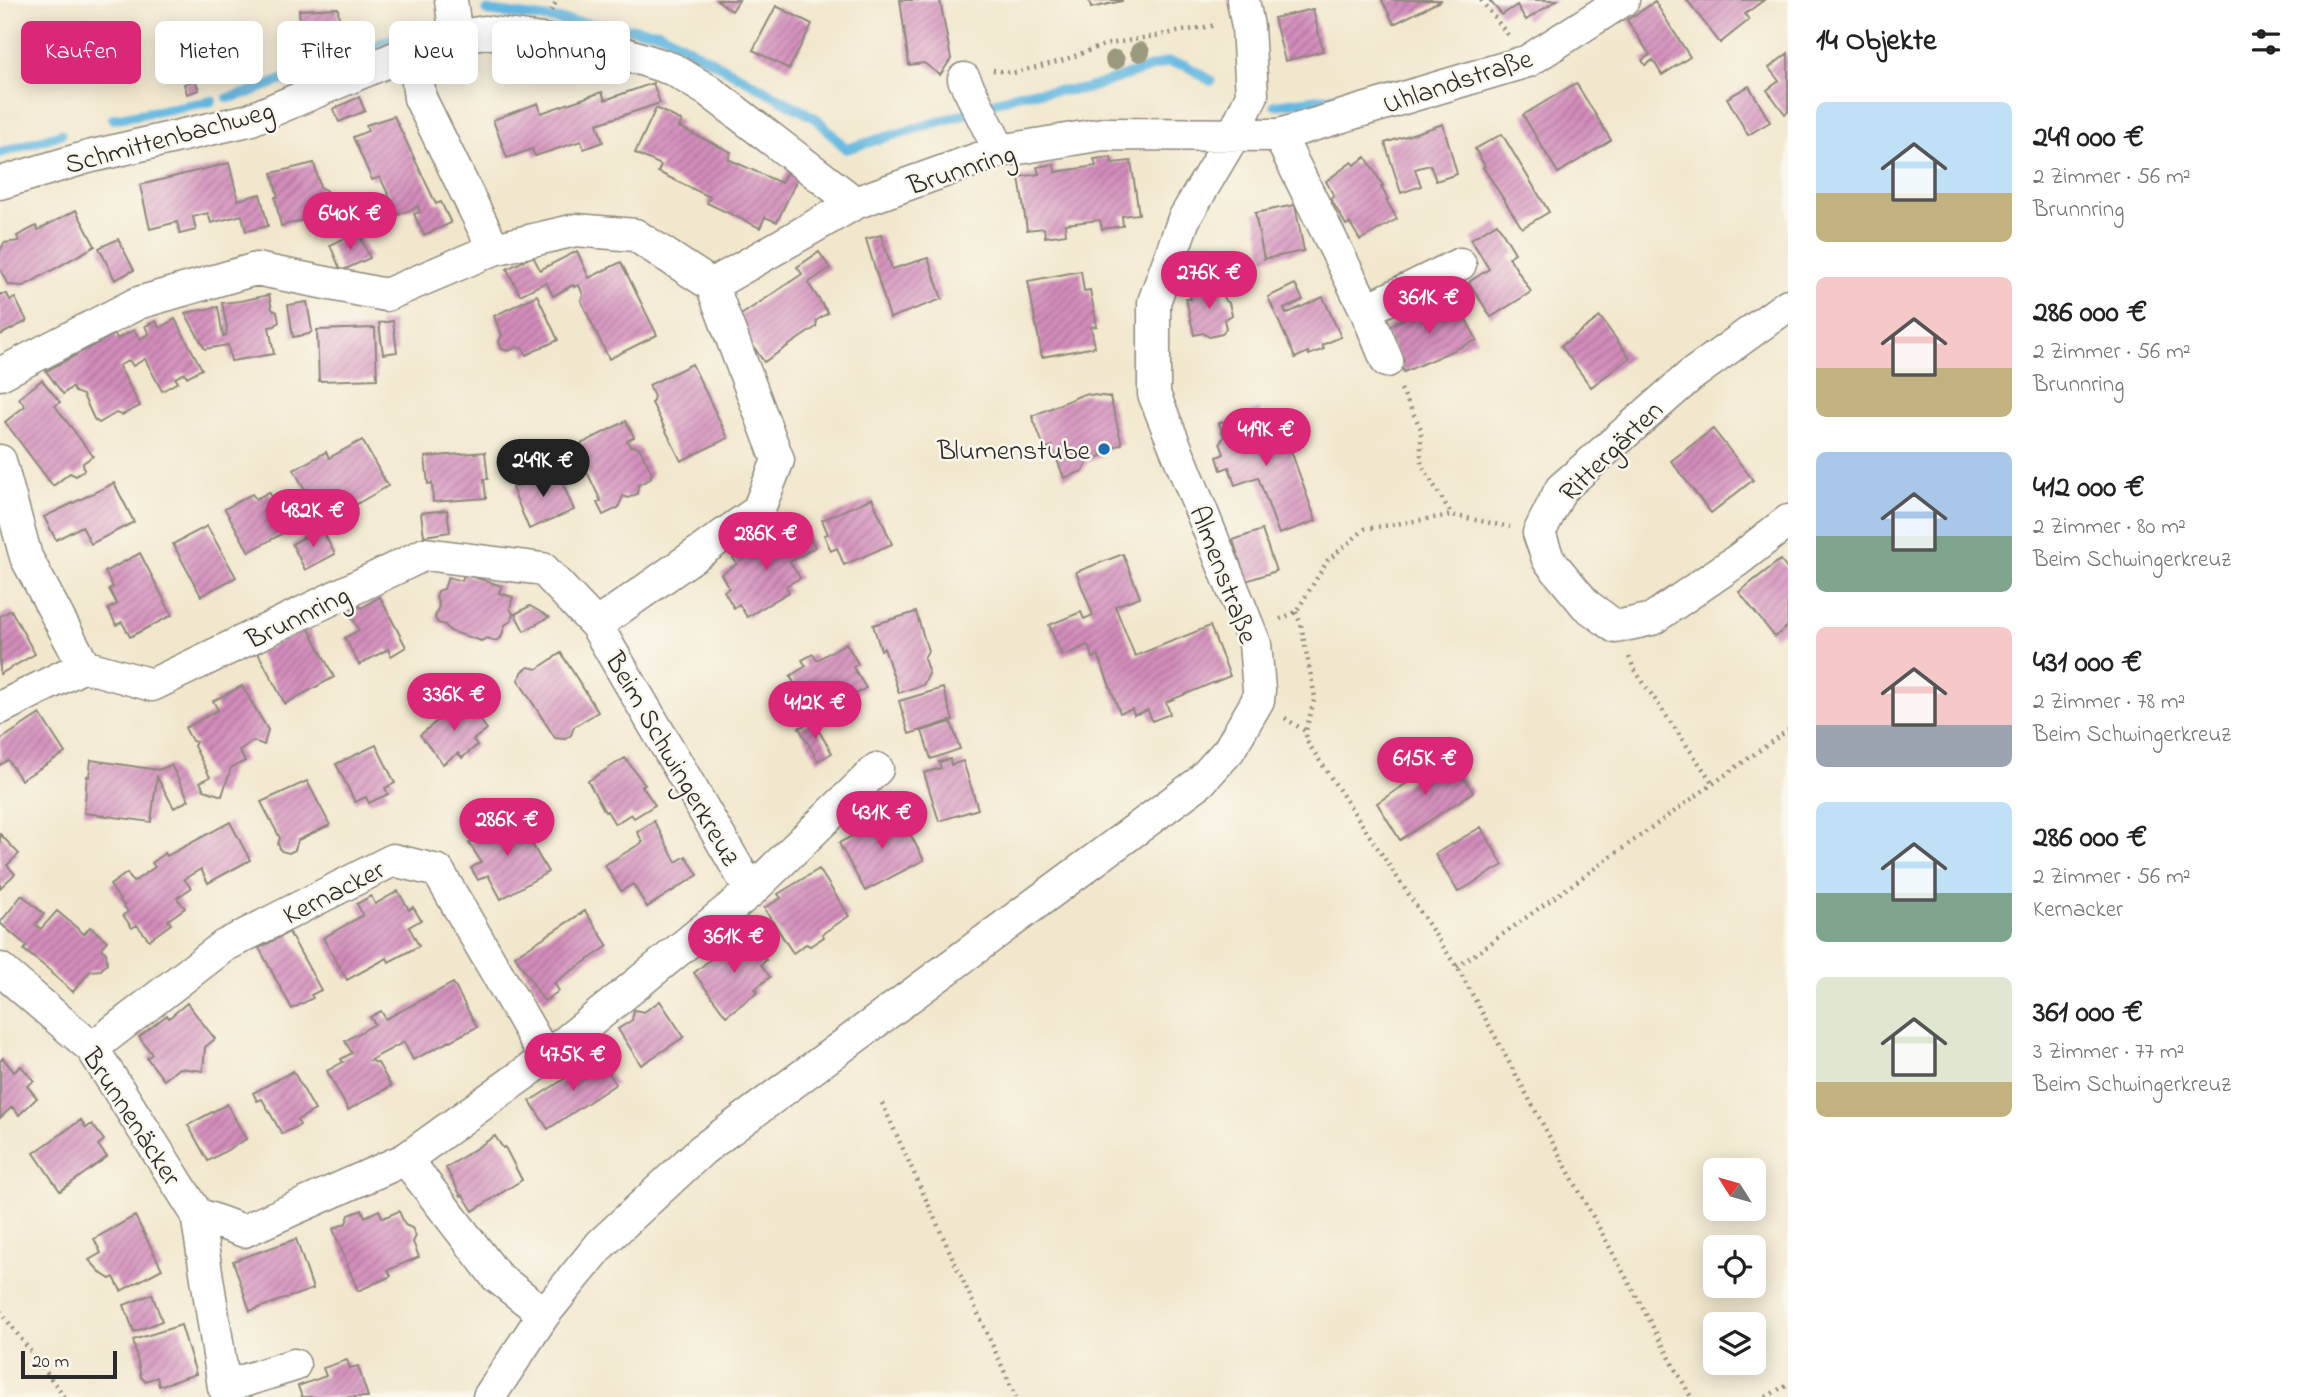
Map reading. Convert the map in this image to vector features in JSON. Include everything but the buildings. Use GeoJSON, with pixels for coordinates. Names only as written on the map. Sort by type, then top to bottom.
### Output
{"type":"FeatureCollection","features":[{"type":"Feature","properties":{"kind":"street"},"geometry":{"type":"LineString","coordinates":[[451,0],[454,21]]}},
{"type":"Feature","properties":{"kind":"street","name":"Uhlandstraße"},"geometry":{"type":"LineString","coordinates":[[1233,136],[1279,135],[1528,61],[1623,0]]}},
{"type":"Feature","properties":{"kind":"street","name":"Almenstraße"},"geometry":{"type":"LineString","coordinates":[[1245,14],[1252,95],[1233,136],[1184,219],[1154,302],[1154,394],[1255,644],[1258,700]]}},
{"type":"Feature","properties":{"kind":"street","name":"Schmittenbachweg"},"geometry":{"type":"LineString","coordinates":[[478,33],[612,50],[672,69],[709,91],[855,203]]}},
{"type":"Feature","properties":{"kind":"street","name":"Schmittenbachweg"},"geometry":{"type":"LineString","coordinates":[[0,183],[88,157],[249,120],[389,61]]}},
{"type":"Feature","properties":{"kind":"street"},"geometry":{"type":"LineString","coordinates":[[418,84],[419,98],[494,249]]}},
{"type":"Feature","properties":{"kind":"street"},"geometry":{"type":"LineString","coordinates":[[966,84],[1000,151]]}},
{"type":"Feature","properties":{"kind":"street","name":"Brunnring"},"geometry":{"type":"LineString","coordinates":[[712,285],[855,203],[1000,151],[1103,134],[1233,136]]}},
{"type":"Feature","properties":{"kind":"street"},"geometry":{"type":"LineString","coordinates":[[1279,135],[1366,310],[1387,361]]}},
{"type":"Feature","properties":{"kind":"street"},"geometry":{"type":"LineString","coordinates":[[0,374],[138,303],[256,270],[386,295],[494,249],[576,230],[635,235],[712,285],[778,460],[758,510],[596,625]]}},
{"type":"Feature","properties":{"kind":"street"},"geometry":{"type":"LineString","coordinates":[[1366,310],[1461,264]]}},
{"type":"Feature","properties":{"kind":"street","name":"Rittergärten"},"geometry":{"type":"LineString","coordinates":[[1539,533],[1561,489],[1690,376],[1788,305]]}},
{"type":"Feature","properties":{"kind":"street"},"geometry":{"type":"LineString","coordinates":[[0,461],[26,557],[84,666],[0,708]]}},
{"type":"Feature","properties":{"kind":"street"},"geometry":{"type":"LineString","coordinates":[[1539,533],[1548,559],[1586,605],[1616,627],[1652,620],[1738,560],[1788,521]]}},
{"type":"Feature","properties":{"kind":"street","name":"Brunnring"},"geometry":{"type":"LineString","coordinates":[[84,666],[152,685],[425,554],[543,569],[596,625]]}},
{"type":"Feature","properties":{"kind":"street","name":"Beim Schwingerkreuz"},"geometry":{"type":"LineString","coordinates":[[596,625],[751,891]]}},
{"type":"Feature","properties":{"kind":"street"},"geometry":{"type":"LineString","coordinates":[[489,1397],[544,1314],[601,1244],[702,1150],[1200,782],[1229,750],[1258,700]]}},
{"type":"Feature","properties":{"kind":"street","name":"Beim Schwingerkreuz"},"geometry":{"type":"LineString","coordinates":[[406,1159],[546,1058],[751,891],[877,769]]}},
{"type":"Feature","properties":{"kind":"street","name":"Kernacker"},"geometry":{"type":"LineString","coordinates":[[92,1048],[224,946],[393,860],[438,870],[546,1058]]}},
{"type":"Feature","properties":{"kind":"street","name":"Brunnenäcker"},"geometry":{"type":"LineString","coordinates":[[0,969],[92,1048],[197,1214],[224,1387],[294,1365]]}},
{"type":"Feature","properties":{"kind":"street"},"geometry":{"type":"LineString","coordinates":[[406,1159],[496,1276],[544,1314]]}},
{"type":"Feature","properties":{"kind":"street","name":"Brunnenäcker"},"geometry":{"type":"LineString","coordinates":[[197,1214],[244,1231],[406,1159]]}},
{"type":"Feature","properties":{"kind":"path"},"geometry":{"type":"LineString","coordinates":[[553,6],[557,0]]}},
{"type":"Feature","properties":{"kind":"path"},"geometry":{"type":"LineString","coordinates":[[1480,0],[1528,61]]}},
{"type":"Feature","properties":{"kind":"path"},"geometry":{"type":"LineString","coordinates":[[966,84],[979,67],[1013,73],[1061,61],[1104,45],[1216,24],[1245,14]]}},
{"type":"Feature","properties":{"kind":"path"},"geometry":{"type":"LineString","coordinates":[[1387,361],[1421,429],[1421,464],[1452,515]]}},
{"type":"Feature","properties":{"kind":"path"},"geometry":{"type":"LineString","coordinates":[[1250,633],[1296,612],[1328,560],[1365,529],[1452,515],[1539,533]]}},
{"type":"Feature","properties":{"kind":"path"},"geometry":{"type":"LineString","coordinates":[[1296,612],[1315,697],[1306,731],[1308,743],[1457,967],[1690,1397]]}},
{"type":"Feature","properties":{"kind":"path"},"geometry":{"type":"LineString","coordinates":[[1616,627],[1634,669],[1714,785]]}},
{"type":"Feature","properties":{"kind":"path"},"geometry":{"type":"LineString","coordinates":[[1258,700],[1306,731]]}},
{"type":"Feature","properties":{"kind":"path"},"geometry":{"type":"LineString","coordinates":[[1457,967],[1788,730]]}},
{"type":"Feature","properties":{"kind":"path"},"geometry":{"type":"LineString","coordinates":[[882,1103],[1016,1397]]}},
{"type":"Feature","properties":{"kind":"path"},"geometry":{"type":"LineString","coordinates":[[0,1311],[65,1397]]}},
{"type":"Feature","properties":{"kind":"path"},"geometry":{"type":"LineString","coordinates":[[1766,1397],[1788,1384]]}},
{"type":"Feature","properties":{"kind":"waterway"},"geometry":{"type":"LineString","coordinates":[[487,11],[659,32],[817,119],[846,149],[958,116],[1021,93],[1086,89],[1167,62],[1185,65],[1211,81]]}},
{"type":"Feature","properties":{"kind":"waterway"},"geometry":{"type":"LineString","coordinates":[[228,98],[389,40]]}},
{"type":"Feature","properties":{"kind":"waterway"},"geometry":{"type":"LineString","coordinates":[[1275,105],[1342,96],[1388,83]]}},
{"type":"Feature","properties":{"kind":"waterway"},"geometry":{"type":"LineString","coordinates":[[113,119],[212,101]]}},
{"type":"Feature","properties":{"kind":"waterway"},"geometry":{"type":"LineString","coordinates":[[0,153],[61,134]]}},
{"type":"Feature","properties":{"kind":"place","name":"Blumenstube"},"geometry":{"type":"Point","coordinates":[1104,449]}}]}
